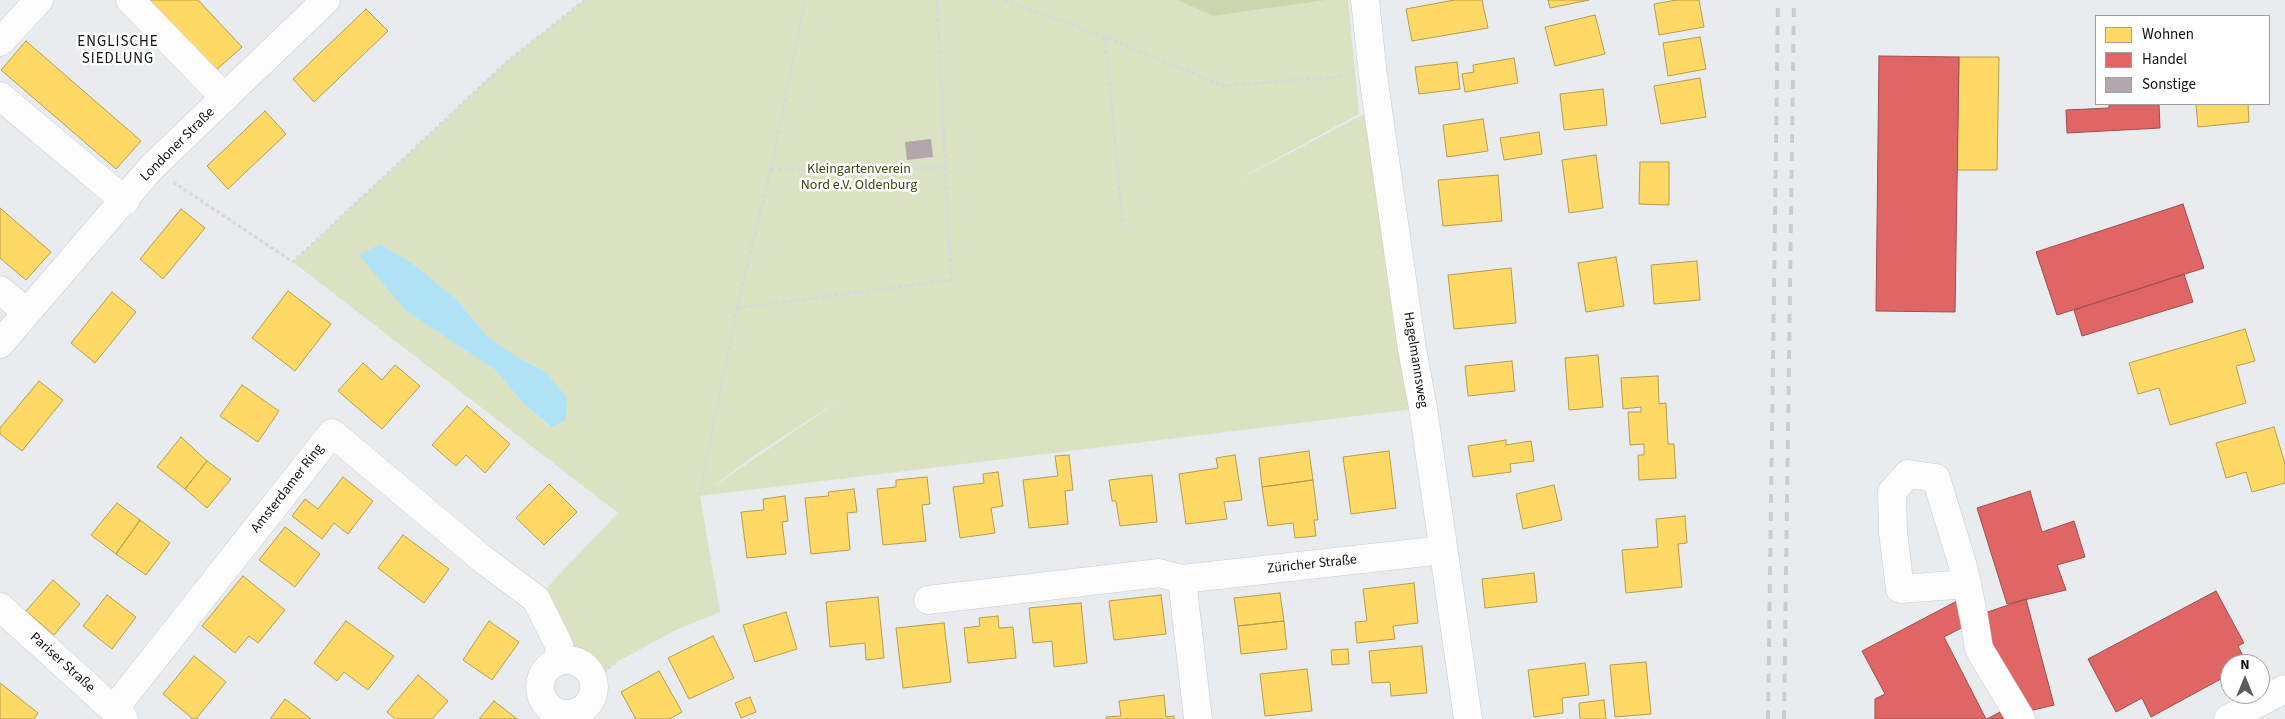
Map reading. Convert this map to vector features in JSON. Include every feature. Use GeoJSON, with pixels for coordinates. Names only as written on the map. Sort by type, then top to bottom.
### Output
{"type":"FeatureCollection","features":[{"type":"Feature","properties":{"kind":"street"},"geometry":{"type":"LineString","coordinates":[[0,42],[39,0]]}},
{"type":"Feature","properties":{"kind":"street"},"geometry":{"type":"LineString","coordinates":[[130,0],[225,98]]}},
{"type":"Feature","properties":{"kind":"street","name":"Londoner Straße"},"geometry":{"type":"LineString","coordinates":[[0,344],[152,168],[326,0]]}},
{"type":"Feature","properties":{"kind":"street","name":"Hagelmannsweg"},"geometry":{"type":"LineString","coordinates":[[1365,0],[1373,75],[1412,349],[1423,408],[1468,719]]}},
{"type":"Feature","properties":{"kind":"street"},"geometry":{"type":"LineString","coordinates":[[0,96],[125,201]]}},
{"type":"Feature","properties":{"kind":"street"},"geometry":{"type":"LineString","coordinates":[[0,290],[27,312]]}},
{"type":"Feature","properties":{"kind":"street","name":"Amsterdamer Ring"},"geometry":{"type":"LineString","coordinates":[[119,714],[332,433],[485,561],[536,599],[559,645],[560,660]]}},
{"type":"Feature","properties":{"kind":"street","name":"Züricher Straße"},"geometry":{"type":"LineString","coordinates":[[928,600],[1159,573],[1182,579],[1443,550]]}},
{"type":"Feature","properties":{"kind":"street"},"geometry":{"type":"LineString","coordinates":[[1182,579],[1198,719]]}},
{"type":"Feature","properties":{"kind":"street"},"geometry":{"type":"LineString","coordinates":[[1967,584],[1980,649],[2021,719]]}},
{"type":"Feature","properties":{"kind":"street","name":"Pariser Straße"},"geometry":{"type":"LineString","coordinates":[[0,607],[119,714]]}},
{"type":"Feature","properties":{"kind":"street"},"geometry":{"type":"LineString","coordinates":[[560,660],[578,662],[585,667],[593,681],[594,690],[586,705],[571,714],[563,716],[546,704],[540,687],[541,678],[545,670],[560,660]]}},
{"type":"Feature","properties":{"kind":"street"},"geometry":{"type":"LineString","coordinates":[[2228,719],[2285,689]]}},
{"type":"Feature","properties":{"kind":"path"},"geometry":{"type":"LineString","coordinates":[[152,168],[293,262],[509,60],[584,0]]}},
{"type":"Feature","properties":{"kind":"path"},"geometry":{"type":"LineString","coordinates":[[700,496],[737,308],[771,169],[805,0]]}},
{"type":"Feature","properties":{"kind":"path"},"geometry":{"type":"LineString","coordinates":[[737,308],[951,280],[947,167],[937,0]]}},
{"type":"Feature","properties":{"kind":"path"},"geometry":{"type":"LineString","coordinates":[[1004,0],[1105,37],[1223,86],[1373,75]]}},
{"type":"Feature","properties":{"kind":"path"},"geometry":{"type":"LineString","coordinates":[[1105,37],[1123,227]]}},
{"type":"Feature","properties":{"kind":"path"},"geometry":{"type":"LineString","coordinates":[[771,169],[879,171],[947,167]]}},
{"type":"Feature","properties":{"kind":"path"},"geometry":{"type":"LineString","coordinates":[[593,681],[615,663]]}},
{"type":"Feature","properties":{"kind":"green space","name":"Kleingartenverein Nord e.V. Oldenburg"},"geometry":{"type":"Polygon","coordinates":[[[585,0],[1177,0],[1213,16],[1327,0],[1348,0],[1359,114],[1228,185],[1378,107],[1423,408],[700,496],[720,612],[674,631],[615,663],[593,681],[585,667],[569,660],[536,599],[618,513],[293,262],[509,60],[585,0]],[[380,244],[406,311],[495,370],[525,405],[550,427],[566,420],[546,372],[517,357],[487,336],[456,299],[412,263],[380,244]],[[843,398],[755,455],[715,485],[716,485],[843,398]]]}},
{"type":"Feature","properties":{"kind":"green space"},"geometry":{"type":"Polygon","coordinates":[[[1177,0],[1327,0],[1213,16],[1177,0]]]}},
{"type":"Feature","properties":{"kind":"water"},"geometry":{"type":"Polygon","coordinates":[[[380,244],[412,263],[456,299],[487,336],[517,357],[546,372],[567,398],[566,420],[551,427],[525,405],[495,370],[406,311],[359,255],[380,244]]]}},
{"type":"Feature","properties":{"kind":"building: Wohnen"},"geometry":{"type":"Polygon","coordinates":[[[146,0],[198,0],[242,47],[214,72],[146,0]]]}},
{"type":"Feature","properties":{"kind":"building: Wohnen"},"geometry":{"type":"Polygon","coordinates":[[[1454,0],[1482,0],[1488,28],[1412,41],[1406,9],[1454,0]]]}},
{"type":"Feature","properties":{"kind":"building: Wohnen"},"geometry":{"type":"Polygon","coordinates":[[[1548,0],[1589,0],[1550,8],[1548,0]]]}},
{"type":"Feature","properties":{"kind":"building: Wohnen"},"geometry":{"type":"Polygon","coordinates":[[[1677,0],[1699,0],[1704,27],[1659,35],[1654,4],[1677,0]]]}},
{"type":"Feature","properties":{"kind":"building: Wohnen"},"geometry":{"type":"Polygon","coordinates":[[[366,9],[388,31],[314,102],[293,79],[366,9]]]}},
{"type":"Feature","properties":{"kind":"building: Wohnen"},"geometry":{"type":"Polygon","coordinates":[[[1595,15],[1605,54],[1555,66],[1545,27],[1595,15]]]}},
{"type":"Feature","properties":{"kind":"building: Wohnen"},"geometry":{"type":"Polygon","coordinates":[[[1700,37],[1706,69],[1668,76],[1663,43],[1700,37]]]}},
{"type":"Feature","properties":{"kind":"building: Wohnen"},"geometry":{"type":"Polygon","coordinates":[[[26,41],[141,141],[116,169],[1,70],[26,41]]]}},
{"type":"Feature","properties":{"kind":"building: Wohnen"},"geometry":{"type":"Polygon","coordinates":[[[1959,57],[1999,57],[1997,170],[1957,170],[1959,57]]]}},
{"type":"Feature","properties":{"kind":"building: Wohnen"},"geometry":{"type":"Polygon","coordinates":[[[1514,58],[1518,83],[1465,92],[1462,74],[1474,72],[1473,65],[1514,58]]]}},
{"type":"Feature","properties":{"kind":"building: Wohnen"},"geometry":{"type":"Polygon","coordinates":[[[1457,62],[1460,89],[1419,94],[1415,67],[1457,62]]]}},
{"type":"Feature","properties":{"kind":"building: Wohnen"},"geometry":{"type":"Polygon","coordinates":[[[1700,78],[1706,117],[1661,124],[1654,86],[1700,78]]]}},
{"type":"Feature","properties":{"kind":"building: Wohnen"},"geometry":{"type":"Polygon","coordinates":[[[1603,89],[1607,125],[1564,130],[1560,94],[1603,89]]]}},
{"type":"Feature","properties":{"kind":"building: Wohnen"},"geometry":{"type":"Polygon","coordinates":[[[2196,105],[2248,105],[2249,122],[2198,127],[2196,105]]]}},
{"type":"Feature","properties":{"kind":"building: Wohnen"},"geometry":{"type":"Polygon","coordinates":[[[265,111],[286,134],[228,189],[207,166],[265,111]]]}},
{"type":"Feature","properties":{"kind":"building: Wohnen"},"geometry":{"type":"Polygon","coordinates":[[[1483,119],[1488,151],[1447,157],[1443,125],[1483,119]]]}},
{"type":"Feature","properties":{"kind":"building: Wohnen"},"geometry":{"type":"Polygon","coordinates":[[[1539,132],[1542,154],[1504,160],[1500,138],[1539,132]]]}},
{"type":"Feature","properties":{"kind":"building: Wohnen"},"geometry":{"type":"Polygon","coordinates":[[[1596,155],[1603,208],[1569,213],[1562,160],[1596,155]]]}},
{"type":"Feature","properties":{"kind":"building: Wohnen"},"geometry":{"type":"Polygon","coordinates":[[[1640,162],[1669,162],[1669,205],[1639,204],[1640,162]]]}},
{"type":"Feature","properties":{"kind":"building: Wohnen"},"geometry":{"type":"Polygon","coordinates":[[[1498,175],[1502,221],[1443,226],[1438,180],[1498,175]]]}},
{"type":"Feature","properties":{"kind":"building: Wohnen"},"geometry":{"type":"Polygon","coordinates":[[[0,208],[51,252],[26,280],[0,258],[0,208]]]}},
{"type":"Feature","properties":{"kind":"building: Wohnen"},"geometry":{"type":"Polygon","coordinates":[[[181,209],[205,228],[163,279],[140,259],[181,209]]]}},
{"type":"Feature","properties":{"kind":"building: Wohnen"},"geometry":{"type":"Polygon","coordinates":[[[1616,257],[1624,306],[1586,312],[1578,263],[1616,257]]]}},
{"type":"Feature","properties":{"kind":"building: Wohnen"},"geometry":{"type":"Polygon","coordinates":[[[1697,261],[1700,300],[1654,304],[1651,265],[1697,261]]]}},
{"type":"Feature","properties":{"kind":"building: Wohnen"},"geometry":{"type":"Polygon","coordinates":[[[1511,268],[1516,323],[1454,329],[1448,275],[1511,268]]]}},
{"type":"Feature","properties":{"kind":"building: Wohnen"},"geometry":{"type":"Polygon","coordinates":[[[288,291],[331,324],[295,371],[252,338],[288,291]]]}},
{"type":"Feature","properties":{"kind":"building: Wohnen"},"geometry":{"type":"Polygon","coordinates":[[[112,292],[136,312],[95,363],[71,343],[112,292]]]}},
{"type":"Feature","properties":{"kind":"building: Wohnen"},"geometry":{"type":"Polygon","coordinates":[[[2245,329],[2255,361],[2236,366],[2246,403],[2170,425],[2159,388],[2138,394],[2129,363],[2245,329]]]}},
{"type":"Feature","properties":{"kind":"building: Wohnen"},"geometry":{"type":"Polygon","coordinates":[[[1598,355],[1603,407],[1569,410],[1565,358],[1598,355]]]}},
{"type":"Feature","properties":{"kind":"building: Wohnen"},"geometry":{"type":"Polygon","coordinates":[[[1512,361],[1515,391],[1468,396],[1465,366],[1512,361]]]}},
{"type":"Feature","properties":{"kind":"building: Wohnen"},"geometry":{"type":"Polygon","coordinates":[[[363,363],[382,380],[395,365],[420,386],[382,429],[338,391],[363,363]]]}},
{"type":"Feature","properties":{"kind":"building: Wohnen"},"geometry":{"type":"Polygon","coordinates":[[[1658,376],[1659,404],[1666,403],[1668,444],[1674,444],[1676,478],[1639,480],[1638,455],[1644,455],[1644,444],[1630,445],[1628,412],[1641,412],[1641,407],[1623,409],[1621,378],[1658,376]]]}},
{"type":"Feature","properties":{"kind":"building: Wohnen"},"geometry":{"type":"Polygon","coordinates":[[[39,381],[63,400],[22,451],[0,434],[0,428],[39,381]]]}},
{"type":"Feature","properties":{"kind":"building: Wohnen"},"geometry":{"type":"Polygon","coordinates":[[[242,385],[279,411],[258,442],[220,416],[242,385]]]}},
{"type":"Feature","properties":{"kind":"building: Wohnen"},"geometry":{"type":"Polygon","coordinates":[[[467,406],[510,444],[485,473],[466,455],[456,466],[432,445],[467,406]]]}},
{"type":"Feature","properties":{"kind":"building: Wohnen"},"geometry":{"type":"Polygon","coordinates":[[[2274,427],[2285,464],[2285,483],[2252,492],[2246,472],[2226,478],[2216,443],[2274,427]]]}},
{"type":"Feature","properties":{"kind":"building: Wohnen"},"geometry":{"type":"Polygon","coordinates":[[[181,437],[207,461],[185,489],[157,467],[181,437]]]}},
{"type":"Feature","properties":{"kind":"building: Wohnen"},"geometry":{"type":"Polygon","coordinates":[[[1506,440],[1506,445],[1531,441],[1534,461],[1510,464],[1511,472],[1473,477],[1468,446],[1506,440]]]}},
{"type":"Feature","properties":{"kind":"building: Wohnen"},"geometry":{"type":"Polygon","coordinates":[[[1309,451],[1313,480],[1262,487],[1259,458],[1309,451]]]}},
{"type":"Feature","properties":{"kind":"building: Wohnen"},"geometry":{"type":"Polygon","coordinates":[[[1389,451],[1396,508],[1351,514],[1343,457],[1389,451]]]}},
{"type":"Feature","properties":{"kind":"building: Wohnen"},"geometry":{"type":"Polygon","coordinates":[[[1069,455],[1073,490],[1065,491],[1068,524],[1029,528],[1023,480],[1058,476],[1055,456],[1069,455]]]}},
{"type":"Feature","properties":{"kind":"building: Wohnen"},"geometry":{"type":"Polygon","coordinates":[[[1235,455],[1242,500],[1224,502],[1227,519],[1186,524],[1179,474],[1218,468],[1216,458],[1235,455]]]}},
{"type":"Feature","properties":{"kind":"building: Wohnen"},"geometry":{"type":"Polygon","coordinates":[[[207,461],[231,479],[207,508],[185,489],[207,461]]]}},
{"type":"Feature","properties":{"kind":"building: Wohnen"},"geometry":{"type":"Polygon","coordinates":[[[998,472],[1003,506],[991,508],[995,533],[960,538],[953,487],[984,483],[983,474],[998,472]]]}},
{"type":"Feature","properties":{"kind":"building: Wohnen"},"geometry":{"type":"Polygon","coordinates":[[[1152,475],[1157,522],[1120,526],[1116,501],[1112,501],[1109,480],[1152,475]]]}},
{"type":"Feature","properties":{"kind":"building: Wohnen"},"geometry":{"type":"Polygon","coordinates":[[[343,477],[373,501],[348,534],[334,523],[322,539],[292,516],[305,499],[318,509],[343,477]]]}},
{"type":"Feature","properties":{"kind":"building: Wohnen"},"geometry":{"type":"Polygon","coordinates":[[[927,477],[930,504],[922,505],[926,541],[883,545],[877,489],[896,487],[896,480],[927,477]]]}},
{"type":"Feature","properties":{"kind":"building: Wohnen"},"geometry":{"type":"Polygon","coordinates":[[[1313,480],[1318,520],[1314,520],[1316,536],[1295,538],[1293,523],[1268,526],[1262,487],[1313,480]]]}},
{"type":"Feature","properties":{"kind":"building: Wohnen"},"geometry":{"type":"Polygon","coordinates":[[[549,484],[577,512],[544,545],[516,518],[549,484]]]}},
{"type":"Feature","properties":{"kind":"building: Wohnen"},"geometry":{"type":"Polygon","coordinates":[[[1554,485],[1562,520],[1523,529],[1516,494],[1554,485]]]}},
{"type":"Feature","properties":{"kind":"building: Wohnen"},"geometry":{"type":"Polygon","coordinates":[[[854,489],[857,512],[847,513],[850,550],[811,554],[805,498],[829,496],[828,492],[854,489]]]}},
{"type":"Feature","properties":{"kind":"building: Wohnen"},"geometry":{"type":"Polygon","coordinates":[[[785,496],[788,521],[782,522],[786,554],[747,558],[741,512],[764,510],[763,499],[785,496]]]}},
{"type":"Feature","properties":{"kind":"building: Wohnen"},"geometry":{"type":"Polygon","coordinates":[[[117,503],[140,520],[116,554],[91,535],[117,503]]]}},
{"type":"Feature","properties":{"kind":"building: Wohnen"},"geometry":{"type":"Polygon","coordinates":[[[1685,516],[1687,543],[1678,544],[1682,587],[1626,593],[1622,550],[1658,547],[1656,519],[1685,516]]]}},
{"type":"Feature","properties":{"kind":"building: Wohnen"},"geometry":{"type":"Polygon","coordinates":[[[140,520],[170,543],[146,575],[116,554],[140,520]]]}},
{"type":"Feature","properties":{"kind":"building: Wohnen"},"geometry":{"type":"Polygon","coordinates":[[[285,527],[320,554],[295,587],[259,560],[285,527]]]}},
{"type":"Feature","properties":{"kind":"building: Wohnen"},"geometry":{"type":"Polygon","coordinates":[[[403,535],[449,569],[424,603],[378,568],[403,535]]]}},
{"type":"Feature","properties":{"kind":"building: Wohnen"},"geometry":{"type":"Polygon","coordinates":[[[1534,573],[1537,602],[1485,608],[1482,579],[1534,573]]]}},
{"type":"Feature","properties":{"kind":"building: Wohnen"},"geometry":{"type":"Polygon","coordinates":[[[243,576],[285,610],[258,643],[249,636],[235,653],[202,626],[243,576]]]}},
{"type":"Feature","properties":{"kind":"building: Wohnen"},"geometry":{"type":"Polygon","coordinates":[[[53,580],[80,604],[54,635],[26,611],[53,580]]]}},
{"type":"Feature","properties":{"kind":"building: Wohnen"},"geometry":{"type":"Polygon","coordinates":[[[1414,583],[1418,623],[1393,626],[1395,639],[1357,643],[1355,622],[1367,621],[1363,589],[1414,583]]]}},
{"type":"Feature","properties":{"kind":"building: Wohnen"},"geometry":{"type":"Polygon","coordinates":[[[1280,593],[1284,621],[1238,626],[1234,598],[1280,593]]]}},
{"type":"Feature","properties":{"kind":"building: Wohnen"},"geometry":{"type":"Polygon","coordinates":[[[107,595],[136,617],[112,649],[83,626],[107,595]]]}},
{"type":"Feature","properties":{"kind":"building: Wohnen"},"geometry":{"type":"Polygon","coordinates":[[[1161,595],[1166,634],[1114,640],[1109,601],[1161,595]]]}},
{"type":"Feature","properties":{"kind":"building: Wohnen"},"geometry":{"type":"Polygon","coordinates":[[[878,597],[884,658],[866,660],[865,643],[830,647],[826,602],[878,597]]]}},
{"type":"Feature","properties":{"kind":"building: Wohnen"},"geometry":{"type":"Polygon","coordinates":[[[1081,603],[1087,663],[1054,667],[1052,641],[1033,643],[1029,608],[1081,603]]]}},
{"type":"Feature","properties":{"kind":"building: Wohnen"},"geometry":{"type":"Polygon","coordinates":[[[786,612],[797,649],[755,662],[743,625],[786,612]]]}},
{"type":"Feature","properties":{"kind":"building: Wohnen"},"geometry":{"type":"Polygon","coordinates":[[[998,616],[999,628],[1013,627],[1016,658],[968,663],[964,628],[980,626],[979,618],[998,616]]]}},
{"type":"Feature","properties":{"kind":"building: Wohnen"},"geometry":{"type":"Polygon","coordinates":[[[346,621],[394,656],[368,690],[344,672],[337,681],[314,663],[346,621]]]}},
{"type":"Feature","properties":{"kind":"building: Wohnen"},"geometry":{"type":"Polygon","coordinates":[[[489,621],[519,642],[492,680],[463,660],[489,621]]]}},
{"type":"Feature","properties":{"kind":"building: Wohnen"},"geometry":{"type":"Polygon","coordinates":[[[1284,621],[1287,649],[1241,654],[1238,626],[1284,621]]]}},
{"type":"Feature","properties":{"kind":"building: Wohnen"},"geometry":{"type":"Polygon","coordinates":[[[944,623],[951,682],[903,688],[896,628],[944,623]]]}},
{"type":"Feature","properties":{"kind":"building: Wohnen"},"geometry":{"type":"Polygon","coordinates":[[[713,636],[734,678],[689,699],[668,658],[713,636]]]}},
{"type":"Feature","properties":{"kind":"building: Wohnen"},"geometry":{"type":"Polygon","coordinates":[[[1422,646],[1427,693],[1391,696],[1390,682],[1372,683],[1369,651],[1422,646]]]}},
{"type":"Feature","properties":{"kind":"building: Wohnen"},"geometry":{"type":"Polygon","coordinates":[[[1348,649],[1349,664],[1332,665],[1331,650],[1348,649]]]}},
{"type":"Feature","properties":{"kind":"building: Wohnen"},"geometry":{"type":"Polygon","coordinates":[[[194,656],[226,682],[196,719],[193,719],[163,694],[194,656]]]}},
{"type":"Feature","properties":{"kind":"building: Wohnen"},"geometry":{"type":"Polygon","coordinates":[[[1646,662],[1651,714],[1615,717],[1610,665],[1646,662]]]}},
{"type":"Feature","properties":{"kind":"building: Wohnen"},"geometry":{"type":"Polygon","coordinates":[[[1585,663],[1589,695],[1562,698],[1563,713],[1534,717],[1528,670],[1585,663]]]}},
{"type":"Feature","properties":{"kind":"building: Wohnen"},"geometry":{"type":"Polygon","coordinates":[[[1307,669],[1312,711],[1265,716],[1260,674],[1307,669]]]}},
{"type":"Feature","properties":{"kind":"building: Wohnen"},"geometry":{"type":"Polygon","coordinates":[[[659,671],[682,712],[669,719],[636,719],[621,692],[659,671]]]}},
{"type":"Feature","properties":{"kind":"building: Wohnen"},"geometry":{"type":"Polygon","coordinates":[[[418,675],[448,701],[432,719],[395,719],[387,712],[418,675]]]}},
{"type":"Feature","properties":{"kind":"building: Wohnen"},"geometry":{"type":"Polygon","coordinates":[[[0,683],[38,713],[34,719],[0,719],[0,683]]]}},
{"type":"Feature","properties":{"kind":"building: Wohnen"},"geometry":{"type":"Polygon","coordinates":[[[1164,695],[1166,717],[1174,716],[1174,719],[1106,719],[1106,717],[1121,716],[1119,701],[1164,695]]]}},
{"type":"Feature","properties":{"kind":"building: Wohnen"},"geometry":{"type":"Polygon","coordinates":[[[750,697],[756,712],[741,718],[735,703],[750,697]]]}},
{"type":"Feature","properties":{"kind":"building: Wohnen"},"geometry":{"type":"Polygon","coordinates":[[[285,699],[311,719],[270,719],[285,699]]]}},
{"type":"Feature","properties":{"kind":"building: Wohnen"},"geometry":{"type":"Polygon","coordinates":[[[1604,700],[1606,719],[1580,719],[1579,703],[1604,700]]]}},
{"type":"Feature","properties":{"kind":"building: Wohnen"},"geometry":{"type":"Polygon","coordinates":[[[494,701],[517,719],[479,719],[494,701]]]}},
{"type":"Feature","properties":{"kind":"building: Handel"},"geometry":{"type":"Polygon","coordinates":[[[1879,56],[1959,57],[1955,312],[1876,311],[1879,56]]]}},
{"type":"Feature","properties":{"kind":"building: Handel"},"geometry":{"type":"Polygon","coordinates":[[[2109,105],[2159,105],[2160,128],[2067,133],[2066,110],[2109,108],[2109,105]]]}},
{"type":"Feature","properties":{"kind":"building: Handel"},"geometry":{"type":"Polygon","coordinates":[[[2183,204],[2204,268],[2057,315],[2036,252],[2183,204]]]}},
{"type":"Feature","properties":{"kind":"building: Handel"},"geometry":{"type":"Polygon","coordinates":[[[2184,274],[2193,302],[2082,336],[2074,310],[2184,274]]]}},
{"type":"Feature","properties":{"kind":"building: Handel"},"geometry":{"type":"Polygon","coordinates":[[[2030,491],[2042,532],[2074,521],[2085,557],[2057,565],[2066,590],[2007,604],[1977,508],[2030,491]]]}},
{"type":"Feature","properties":{"kind":"building: Handel"},"geometry":{"type":"Polygon","coordinates":[[[2216,591],[2244,643],[2238,646],[2242,654],[2220,654],[2220,679],[2151,717],[2142,698],[2116,712],[2088,659],[2216,591]]]}},
{"type":"Feature","properties":{"kind":"building: Handel"},"geometry":{"type":"Polygon","coordinates":[[[2026,599],[2054,705],[2025,712],[1976,616],[2026,599]]]}},
{"type":"Feature","properties":{"kind":"building: Handel"},"geometry":{"type":"Polygon","coordinates":[[[1957,601],[1969,624],[1944,637],[1986,719],[1875,719],[1875,699],[1885,694],[1862,651],[1957,601]]]}},
{"type":"Feature","properties":{"kind":"building: Handel"},"geometry":{"type":"Polygon","coordinates":[[[2000,712],[2004,719],[1987,719],[2000,712]]]}},
{"type":"Feature","properties":{"kind":"building: Sonstige"},"geometry":{"type":"Polygon","coordinates":[[[931,139],[933,157],[907,160],[905,142],[931,139]]]}},
{"type":"Feature","properties":{"kind":"railway"},"geometry":{"type":"LineString","coordinates":[[1768,719],[1778,0]]}},
{"type":"Feature","properties":{"kind":"railway"},"geometry":{"type":"LineString","coordinates":[[1784,719],[1794,0]]}},
{"type":"Feature","properties":{"kind":"district","name":"ENGLISCHE SIEDLUNG"},"geometry":{"type":"Point","coordinates":[118,52]}}]}
